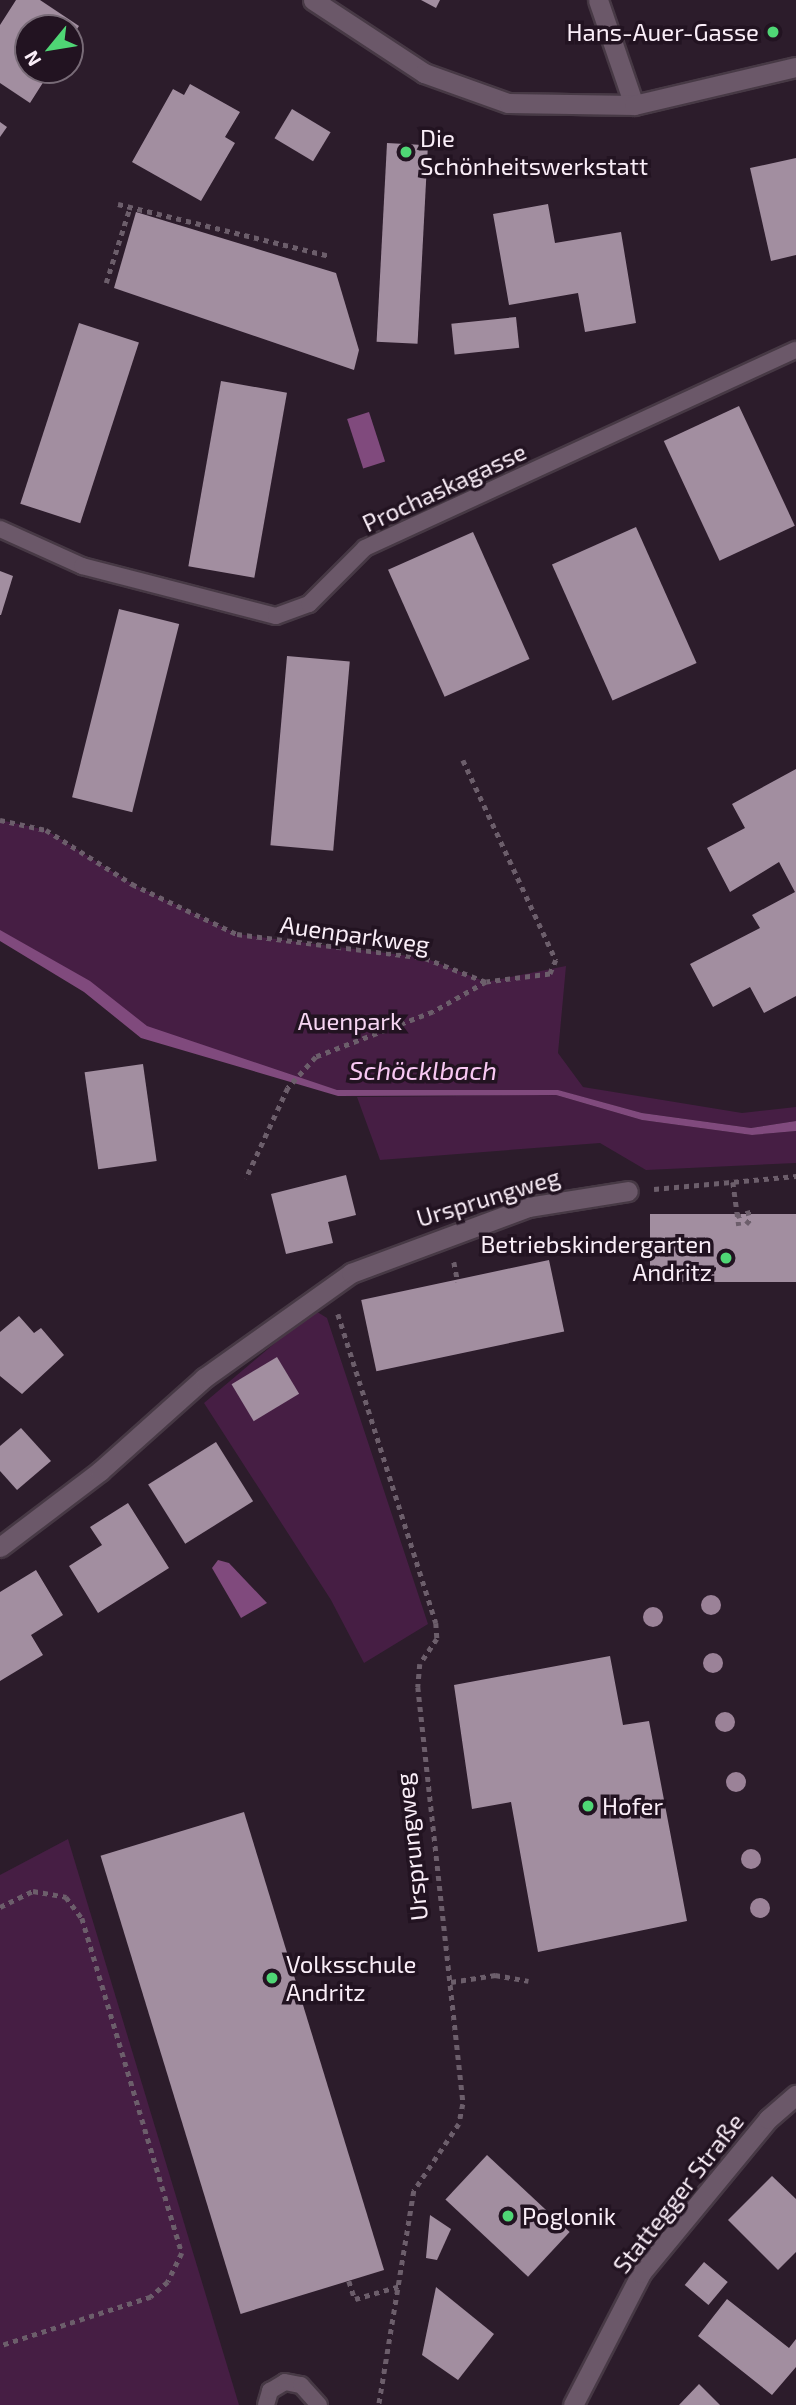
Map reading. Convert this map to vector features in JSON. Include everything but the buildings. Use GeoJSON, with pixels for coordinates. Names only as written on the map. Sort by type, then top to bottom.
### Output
{"type":"FeatureCollection","features":[{"type":"Feature","properties":{"kind":"street"},"geometry":{"type":"LineString","coordinates":[[313,0],[424,73],[508,103],[634,105],[796,67]]}},
{"type":"Feature","properties":{"kind":"street"},"geometry":{"type":"LineString","coordinates":[[598,0],[634,105]]}},
{"type":"Feature","properties":{"kind":"street","name":"Ursprungweg"},"geometry":{"type":"LineString","coordinates":[[0,1547],[100,1471],[204,1378],[329,1287],[388,1254],[471,1225],[572,1196],[628,1191]]}},
{"type":"Feature","properties":{"kind":"street","name":"Stattegger Straße"},"geometry":{"type":"LineString","coordinates":[[573,2405],[641,2273],[768,2119],[796,2095]]}},
{"type":"Feature","properties":{"kind":"lane","name":"Prochaskagasse"},"geometry":{"type":"LineString","coordinates":[[0,529],[82,566],[276,616],[309,604],[365,548],[796,350]]}},
{"type":"Feature","properties":{"kind":"lane"},"geometry":{"type":"LineString","coordinates":[[266,2405],[270,2391],[285,2382],[302,2385],[319,2405]]}},
{"type":"Feature","properties":{"kind":"path"},"geometry":{"type":"LineString","coordinates":[[118,204],[330,256]]}},
{"type":"Feature","properties":{"kind":"path"},"geometry":{"type":"LineString","coordinates":[[106,283],[130,207]]}},
{"type":"Feature","properties":{"kind":"path"},"geometry":{"type":"LineString","coordinates":[[246,1179],[288,1088],[316,1057],[433,1013],[486,982],[550,974],[556,960],[463,760]]}},
{"type":"Feature","properties":{"kind":"path","name":"Auenparkweg"},"geometry":{"type":"LineString","coordinates":[[0,821],[46,830],[132,884],[237,934],[425,958],[486,982]]}},
{"type":"Feature","properties":{"kind":"path"},"geometry":{"type":"LineString","coordinates":[[628,1191],[796,1176]]}},
{"type":"Feature","properties":{"kind":"path"},"geometry":{"type":"LineString","coordinates":[[733,1182],[739,1226]]}},
{"type":"Feature","properties":{"kind":"path"},"geometry":{"type":"LineString","coordinates":[[736,1216],[753,1211]]}},
{"type":"Feature","properties":{"kind":"path"},"geometry":{"type":"LineString","coordinates":[[746,1224],[751,1218]]}},
{"type":"Feature","properties":{"kind":"path","name":"Ursprungweg"},"geometry":{"type":"LineString","coordinates":[[329,1287],[436,1623],[437,1639],[420,1664],[418,1687],[463,2104],[459,2124],[414,2191],[379,2405]]}},
{"type":"Feature","properties":{"kind":"path"},"geometry":{"type":"LineString","coordinates":[[0,1907],[33,1891],[66,1897],[82,1918],[181,2253],[168,2282],[151,2297],[0,2346]]}},
{"type":"Feature","properties":{"kind":"path"},"geometry":{"type":"LineString","coordinates":[[451,1982],[495,1975],[528,1981]]}},
{"type":"Feature","properties":{"kind":"path"},"geometry":{"type":"LineString","coordinates":[[349,2281],[355,2299],[400,2286]]}},
{"type":"Feature","properties":{"kind":"green space","name":"Auenpark"},"geometry":{"type":"Polygon","coordinates":[[[0,820],[46,830],[132,884],[237,934],[425,958],[486,982],[566,966],[558,1053],[583,1087],[742,1113],[796,1107],[796,1121],[751,1128],[642,1113],[557,1090],[537,1096],[340,1094],[145,1032],[0,935],[0,820]]]}},
{"type":"Feature","properties":{"kind":"green space"},"geometry":{"type":"Polygon","coordinates":[[[556,1095],[642,1120],[752,1135],[796,1131],[796,1163],[646,1170],[600,1143],[380,1160],[357,1097],[556,1095]]]}},
{"type":"Feature","properties":{"kind":"green space"},"geometry":{"type":"Polygon","coordinates":[[[314,1310],[327,1318],[428,1624],[364,1663],[331,1600],[204,1403],[314,1310]]]}},
{"type":"Feature","properties":{"kind":"green space"},"geometry":{"type":"Polygon","coordinates":[[[68,1839],[239,2405],[0,2405],[0,1875],[68,1839]]]}},
{"type":"Feature","properties":{"kind":"shaded area"},"geometry":{"type":"Polygon","coordinates":[[[369,412],[385,461],[363,469],[347,419],[369,412]]]}},
{"type":"Feature","properties":{"kind":"shaded area","name":"Schöcklbach"},"geometry":{"type":"Polygon","coordinates":[[[0,930],[90,981],[147,1026],[337,1090],[558,1090],[642,1113],[751,1128],[796,1121],[796,1131],[752,1135],[642,1120],[556,1095],[338,1096],[141,1038],[84,992],[0,941],[0,930]]]}},
{"type":"Feature","properties":{"kind":"shaded area"},"geometry":{"type":"Polygon","coordinates":[[[218,1560],[229,1563],[267,1603],[241,1618],[212,1568],[218,1560]]]}},
{"type":"Feature","properties":{"kind":"place","name":"Hans-Auer-Gasse"},"geometry":{"type":"Point","coordinates":[773,32]}},
{"type":"Feature","properties":{"kind":"place","name":"Die Schönheitswerkstatt"},"geometry":{"type":"Point","coordinates":[406,152]}},
{"type":"Feature","properties":{"kind":"place","name":"Betriebskindergarten Andritz"},"geometry":{"type":"Point","coordinates":[726,1258]}},
{"type":"Feature","properties":{"kind":"place","name":"Hofer"},"geometry":{"type":"Point","coordinates":[588,1806]}},
{"type":"Feature","properties":{"kind":"place","name":"Volksschule Andritz"},"geometry":{"type":"Point","coordinates":[272,1978]}},
{"type":"Feature","properties":{"kind":"place","name":"Poglonik"},"geometry":{"type":"Point","coordinates":[508,2216]}}]}
